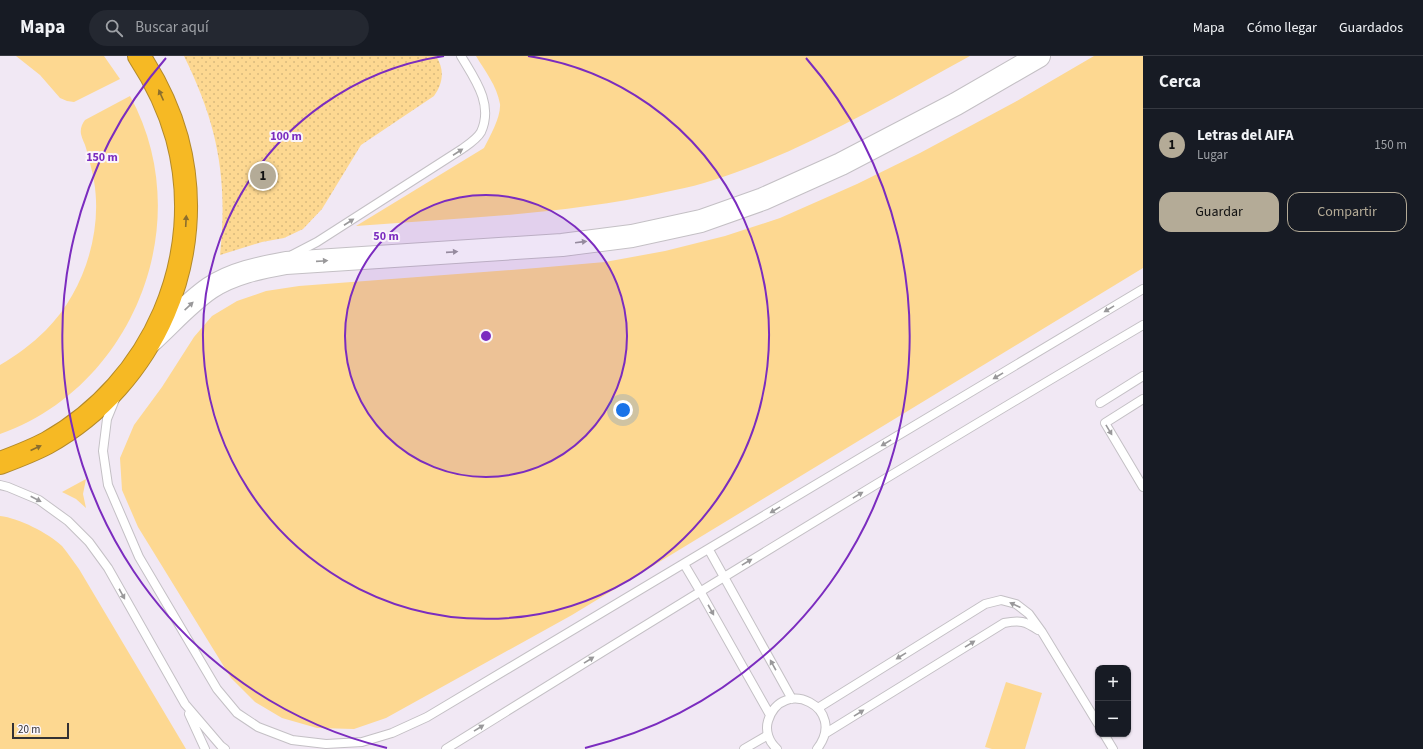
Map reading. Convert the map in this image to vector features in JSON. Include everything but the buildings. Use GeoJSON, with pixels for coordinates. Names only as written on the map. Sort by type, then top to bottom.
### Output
{"type":"FeatureCollection","features":[{"type":"Feature","properties":{"kind":"highway"},"geometry":{"type":"LineString","coordinates":[[0,463],[20,456],[47,443],[72,428],[116,389],[150,342],[164,316],[174,288],[185,236],[185,186],[182,162],[177,138],[169,114],[160,92],[139,56]]}},
{"type":"Feature","properties":{"kind":"main road"},"geometry":{"type":"LineString","coordinates":[[150,342],[190,304],[210,288],[231,277],[252,270],[286,263],[562,245],[632,236],[701,221],[763,199],[841,164],[956,104],[1039,56]]}},
{"type":"Feature","properties":{"kind":"lane"},"geometry":{"type":"LineString","coordinates":[[252,270],[290,256],[317,242],[462,149],[472,141],[480,132],[484,119],[485,105],[481,90],[460,56]]}},
{"type":"Feature","properties":{"kind":"lane"},"geometry":{"type":"LineString","coordinates":[[134,366],[118,392],[107,419],[103,451],[108,485],[120,516],[139,557],[217,689],[237,713],[258,727],[292,740],[326,744],[362,742],[392,733],[427,717],[709,550],[1143,289]]}},
{"type":"Feature","properties":{"kind":"lane"},"geometry":{"type":"LineString","coordinates":[[446,749],[700,590],[941,444],[1143,325]]}},
{"type":"Feature","properties":{"kind":"lane"},"geometry":{"type":"LineString","coordinates":[[1100,403],[1143,376]]}},
{"type":"Feature","properties":{"kind":"lane"},"geometry":{"type":"LineString","coordinates":[[1143,399],[1105,423],[1143,487]]}},
{"type":"Feature","properties":{"kind":"lane"},"geometry":{"type":"LineString","coordinates":[[0,485],[39,500],[68,521],[89,542],[108,568],[185,704],[205,749]]}},
{"type":"Feature","properties":{"kind":"lane"},"geometry":{"type":"LineString","coordinates":[[709,550],[792,699]]}},
{"type":"Feature","properties":{"kind":"lane"},"geometry":{"type":"LineString","coordinates":[[684,564],[770,715]]}},
{"type":"Feature","properties":{"kind":"lane"},"geometry":{"type":"LineString","coordinates":[[818,708],[985,604],[1001,600],[1016,604],[1029,614],[1042,632],[1095,719]]}},
{"type":"Feature","properties":{"kind":"lane"},"geometry":{"type":"LineString","coordinates":[[826,733],[1004,623],[1016,620],[1027,622],[1042,632]]}},
{"type":"Feature","properties":{"kind":"lane"},"geometry":{"type":"LineString","coordinates":[[777,749],[772,744],[768,735],[767,725],[770,715],[783,701],[802,699],[810,702],[818,708],[824,720],[826,733],[823,742],[817,749]]}},
{"type":"Feature","properties":{"kind":"lane"},"geometry":{"type":"LineString","coordinates":[[185,704],[225,749]]}},
{"type":"Feature","properties":{"kind":"lane"},"geometry":{"type":"LineString","coordinates":[[744,749],[768,735]]}},
{"type":"Feature","properties":{"kind":"lane"},"geometry":{"type":"LineString","coordinates":[[1106,737],[1113,749]]}},
{"type":"Feature","properties":{"kind":"shaded area"},"geometry":{"type":"Polygon","coordinates":[[[0,56],[1143,56],[1143,749],[0,749],[0,56]]]}},
{"type":"Feature","properties":{"kind":"shaded area"},"geometry":{"type":"Polygon","coordinates":[[[16,56],[104,56],[120,79],[74,102],[67,101],[60,98],[40,75],[16,56]]]}},
{"type":"Feature","properties":{"kind":"shaded area"},"geometry":{"type":"Polygon","coordinates":[[[184,56],[436,56],[441,66],[442,76],[434,96],[361,145],[322,209],[303,229],[284,238],[262,242],[220,255],[223,202],[218,153],[205,106],[196,81],[184,56]]]}},
{"type":"Feature","properties":{"kind":"shaded area"},"geometry":{"type":"Polygon","coordinates":[[[476,56],[970,56],[840,127],[807,143],[739,171],[699,184],[628,200],[550,211],[356,226],[484,148],[499,115],[500,104],[496,91],[487,73],[476,56]]]}},
{"type":"Feature","properties":{"kind":"shaded area"},"geometry":{"type":"Polygon","coordinates":[[[1094,56],[1143,56],[1143,268],[572,615],[386,718],[354,729],[317,728],[282,718],[255,702],[231,678],[138,527],[122,490],[120,458],[134,425],[162,387],[194,337],[212,316],[237,301],[266,291],[299,286],[605,262],[665,251],[725,236],[780,218],[857,184],[920,153],[1015,102],[1094,56]]]}},
{"type":"Feature","properties":{"kind":"shaded area"},"geometry":{"type":"Polygon","coordinates":[[[130,96],[150,144],[158,195],[155,245],[141,294],[118,339],[87,379],[47,411],[0,434],[0,365],[35,340],[59,315],[80,280],[93,241],[96,221],[96,201],[94,181],[81,134],[82,125],[85,120],[130,96]]]}},
{"type":"Feature","properties":{"kind":"shaded area"},"geometry":{"type":"Polygon","coordinates":[[[86,479],[83,494],[86,508],[76,499],[62,492],[86,479]]]}},
{"type":"Feature","properties":{"kind":"shaded area"},"geometry":{"type":"Polygon","coordinates":[[[0,516],[8,517],[33,527],[49,536],[62,546],[79,569],[186,749],[0,749],[0,516]]]}},
{"type":"Feature","properties":{"kind":"shaded area"},"geometry":{"type":"Polygon","coordinates":[[[1006,682],[1042,693],[1025,749],[992,749],[985,747],[1006,682]]]}},
{"type":"Feature","properties":{"kind":"place","name":"Letras del AIFA"},"geometry":{"type":"Point","coordinates":[263,176]}}]}
